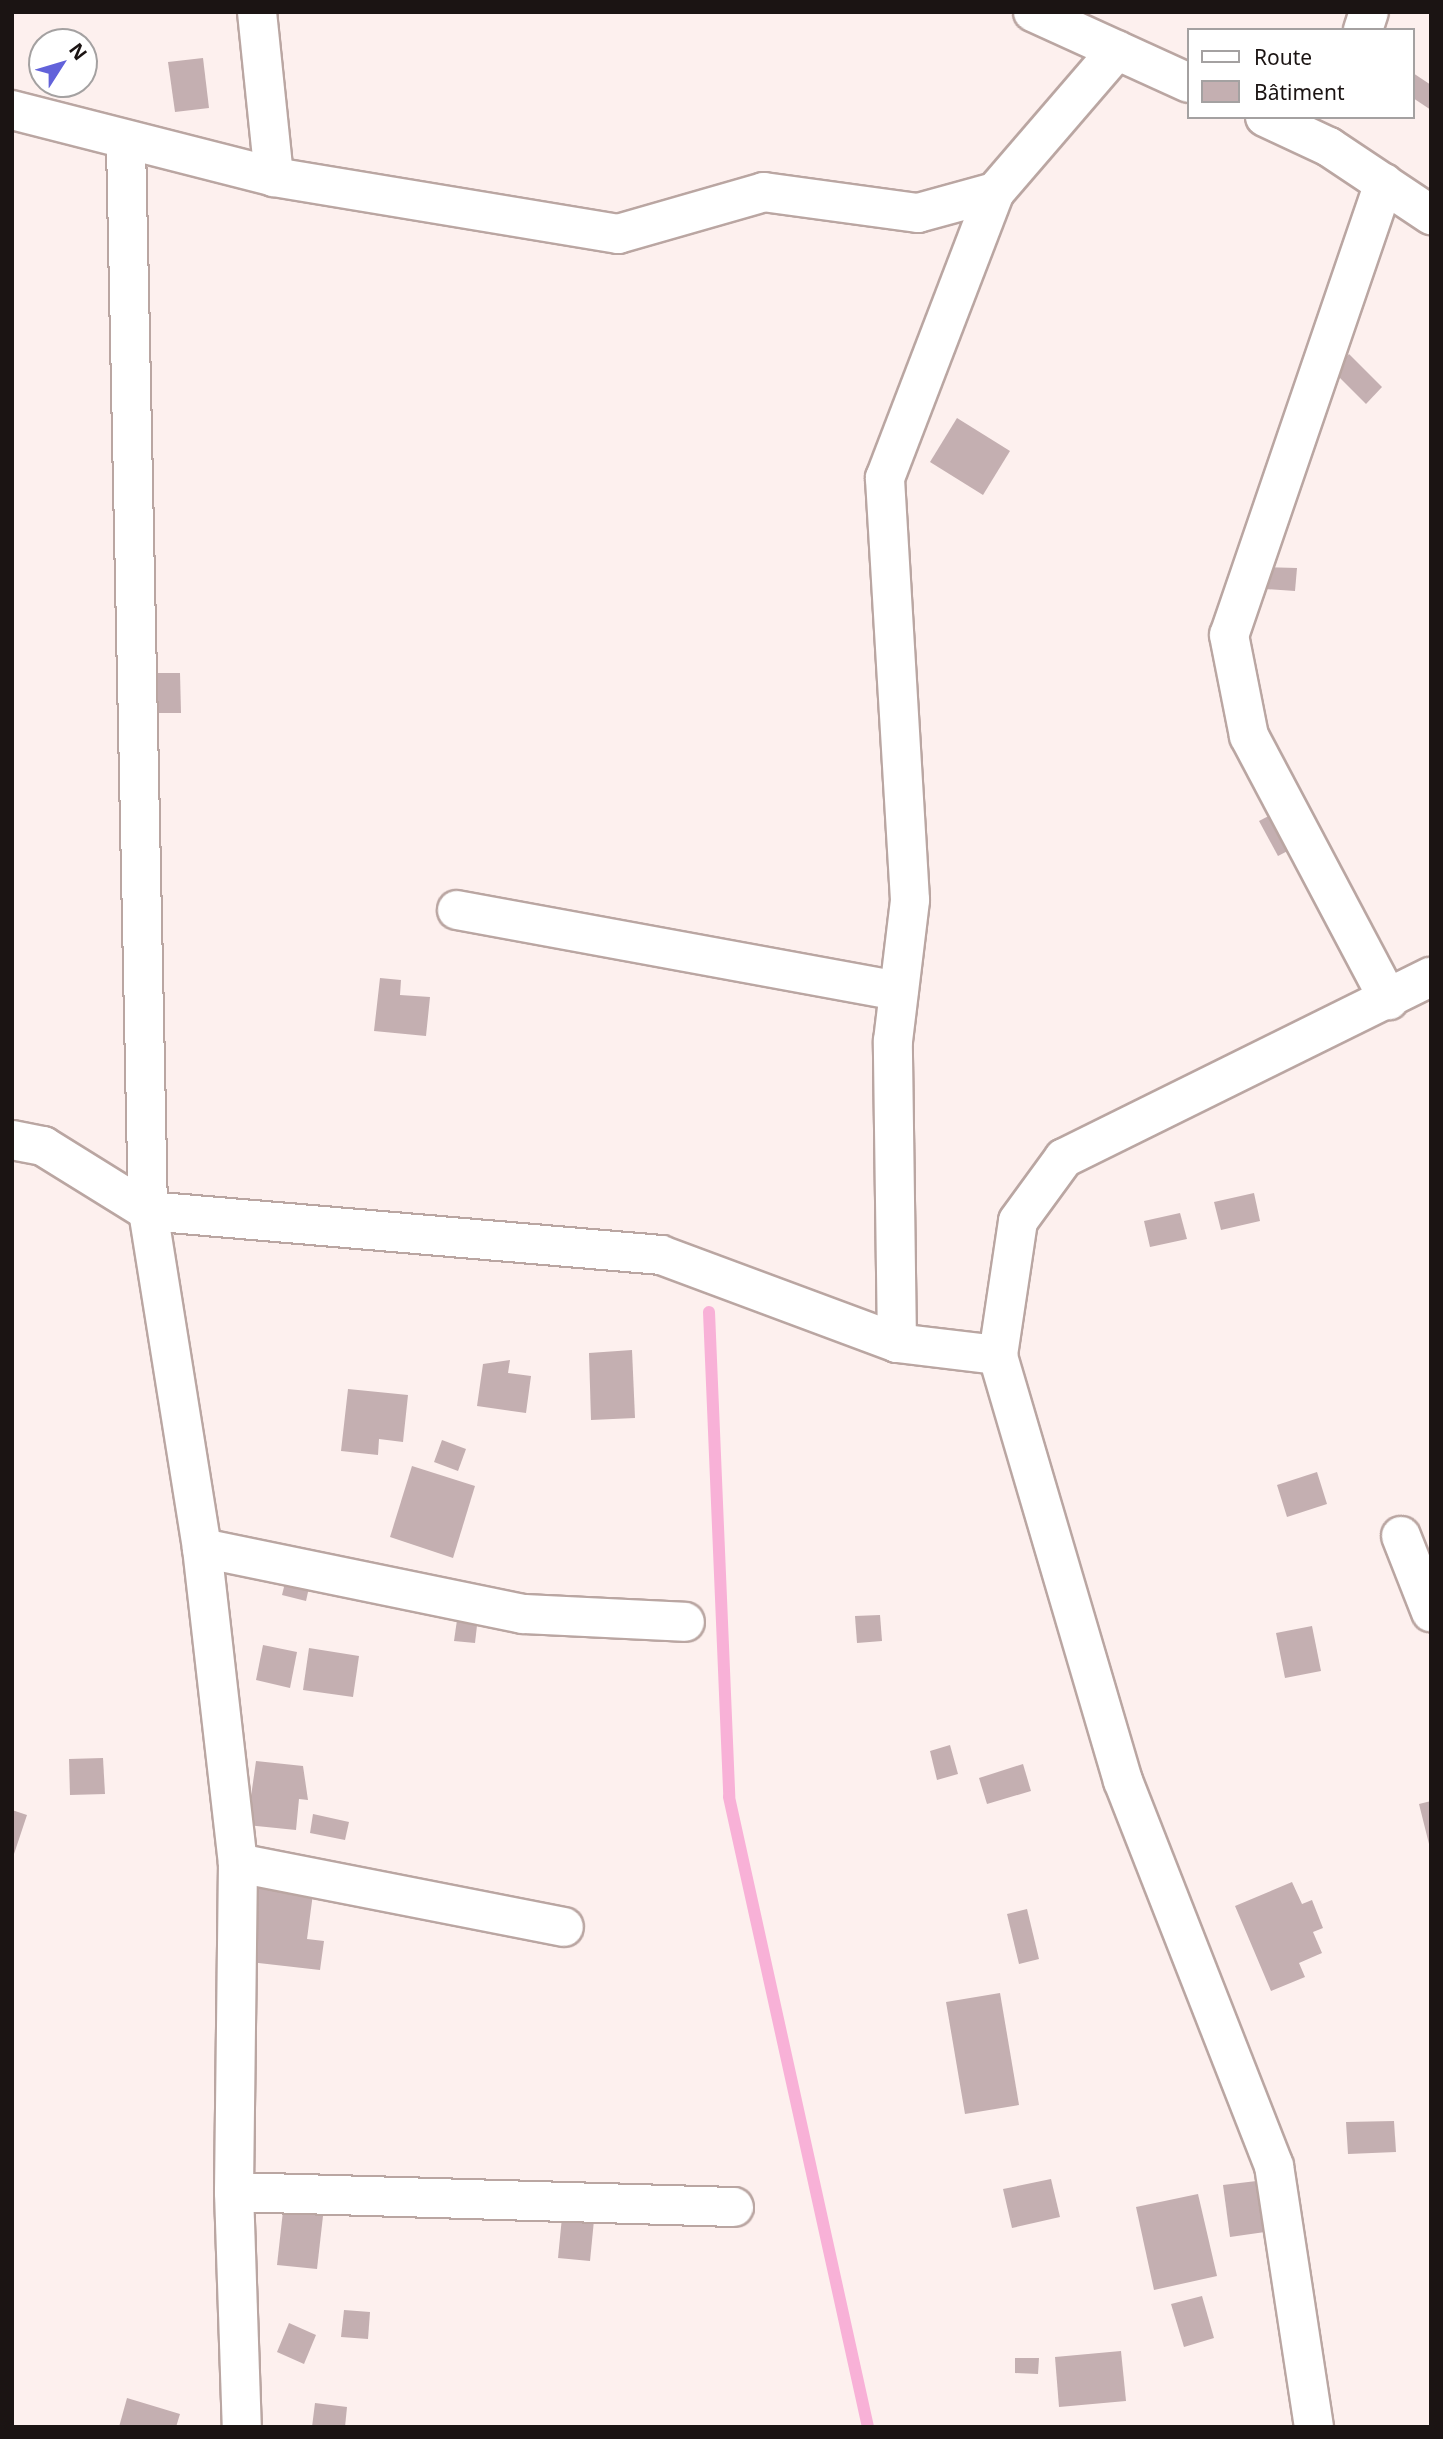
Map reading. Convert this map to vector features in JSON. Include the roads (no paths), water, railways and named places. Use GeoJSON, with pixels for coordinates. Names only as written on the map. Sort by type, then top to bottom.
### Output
{"type":"FeatureCollection","features":[{"type":"Feature","properties":{"kind":"street"},"geometry":{"type":"LineString","coordinates":[[257,12],[274,177]]}},
{"type":"Feature","properties":{"kind":"street"},"geometry":{"type":"LineString","coordinates":[[1033,12],[1188,83]]}},
{"type":"Feature","properties":{"kind":"street"},"geometry":{"type":"LineString","coordinates":[[897,1343],[893,1041],[910,900],[885,478],[995,192],[1118,50]]}},
{"type":"Feature","properties":{"kind":"street"},"geometry":{"type":"LineString","coordinates":[[12,110],[126,144],[274,177],[618,234],[764,192],[918,213],[995,192]]}},
{"type":"Feature","properties":{"kind":"street"},"geometry":{"type":"LineString","coordinates":[[1274,119],[1334,132],[1384,183],[1431,215]]}},
{"type":"Feature","properties":{"kind":"street"},"geometry":{"type":"LineString","coordinates":[[126,144],[148,1211],[202,1548],[238,1863],[234,2192],[242,2427]]}},
{"type":"Feature","properties":{"kind":"street"},"geometry":{"type":"LineString","coordinates":[[1384,183],[1229,635],[1249,736],[1389,1000]]}},
{"type":"Feature","properties":{"kind":"street"},"geometry":{"type":"LineString","coordinates":[[457,910],[899,991]]}},
{"type":"Feature","properties":{"kind":"street"},"geometry":{"type":"LineString","coordinates":[[1314,2427],[1274,2166],[1123,1781],[998,1355],[1018,1221],[1064,1158],[1430,980]]}},
{"type":"Feature","properties":{"kind":"street"},"geometry":{"type":"LineString","coordinates":[[12,1140],[43,1146],[148,1211],[661,1255],[897,1343],[998,1355]]}},
{"type":"Feature","properties":{"kind":"street"},"geometry":{"type":"LineString","coordinates":[[1401,1536],[1431,1612]]}},
{"type":"Feature","properties":{"kind":"street"},"geometry":{"type":"LineString","coordinates":[[202,1548],[523,1614],[685,1622]]}},
{"type":"Feature","properties":{"kind":"street"},"geometry":{"type":"LineString","coordinates":[[238,1863],[564,1927]]}},
{"type":"Feature","properties":{"kind":"street"},"geometry":{"type":"LineString","coordinates":[[234,2192],[734,2207]]}},
{"type":"Feature","properties":{"kind":"waterway"},"geometry":{"type":"LineString","coordinates":[[709,1312],[729,1797],[868,2427]]}}]}
